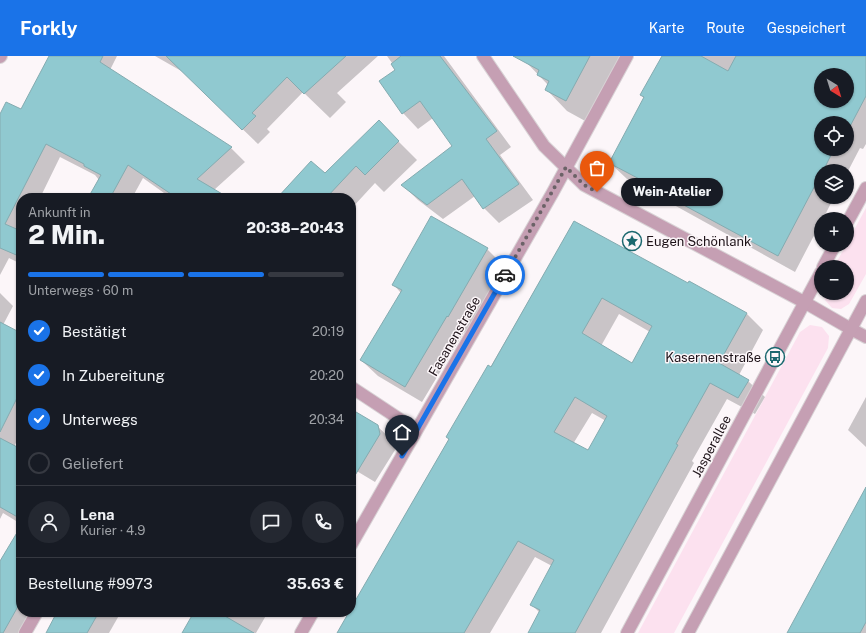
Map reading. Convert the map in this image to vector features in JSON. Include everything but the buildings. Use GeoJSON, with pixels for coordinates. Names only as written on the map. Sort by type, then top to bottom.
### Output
{"type":"FeatureCollection","features":[{"type":"Feature","properties":{"kind":"street"},"geometry":{"type":"LineString","coordinates":[[483,56],[544,146],[584,185],[804,302],[866,337]]}},
{"type":"Feature","properties":{"kind":"street","name":"Fasanenstraße"},"geometry":{"type":"LineString","coordinates":[[356,535],[566,167],[627,56]]}},
{"type":"Feature","properties":{"kind":"street"},"geometry":{"type":"LineString","coordinates":[[853,212],[866,188]]}},
{"type":"Feature","properties":{"kind":"street","name":"Jasperallee"},"geometry":{"type":"LineString","coordinates":[[627,633],[814,284]]}},
{"type":"Feature","properties":{"kind":"street"},"geometry":{"type":"LineString","coordinates":[[688,633],[866,301]]}},
{"type":"Feature","properties":{"kind":"street"},"geometry":{"type":"LineString","coordinates":[[356,390],[416,430]]}},
{"type":"Feature","properties":{"kind":"street"},"geometry":{"type":"LineString","coordinates":[[25,633],[34,617]]}},
{"type":"Feature","properties":{"kind":"street"},"geometry":{"type":"LineString","coordinates":[[301,633],[310,617]]}},
{"type":"Feature","properties":{"kind":"shaded area"},"geometry":{"type":"Polygon","coordinates":[[[866,208],[866,274],[854,295],[854,260],[838,260],[842,252],[854,252],[854,230],[866,208]]]}},
{"type":"Feature","properties":{"kind":"shaded area"},"geometry":{"type":"Polygon","coordinates":[[[825,300],[851,300],[849,304],[841,309],[832,308],[825,300]]]}},
{"type":"Feature","properties":{"kind":"shaded area"},"geometry":{"type":"Polygon","coordinates":[[[810,325],[822,327],[829,336],[828,348],[674,633],[638,633],[800,332],[810,325]]]}},
{"type":"Feature","properties":{"kind":"way so far"},"geometry":{"type":"LineString","coordinates":[[505,275],[566,167],[584,185],[597,192]]}},
{"type":"Feature","properties":{"kind":"place","name":"Wein-Atelier"},"geometry":{"type":"Point","coordinates":[597,192]}},
{"type":"Feature","properties":{"kind":"place","name":"Eugen Schönlank"},"geometry":{"type":"Point","coordinates":[632,241]}},
{"type":"Feature","properties":{"kind":"place","name":"Kasernenstraße"},"geometry":{"type":"Point","coordinates":[775,357]}},
{"type":"Feature","properties":{"kind":"route"},"geometry":{"type":"LineString","coordinates":[[402,456],[505,275]]}}]}
